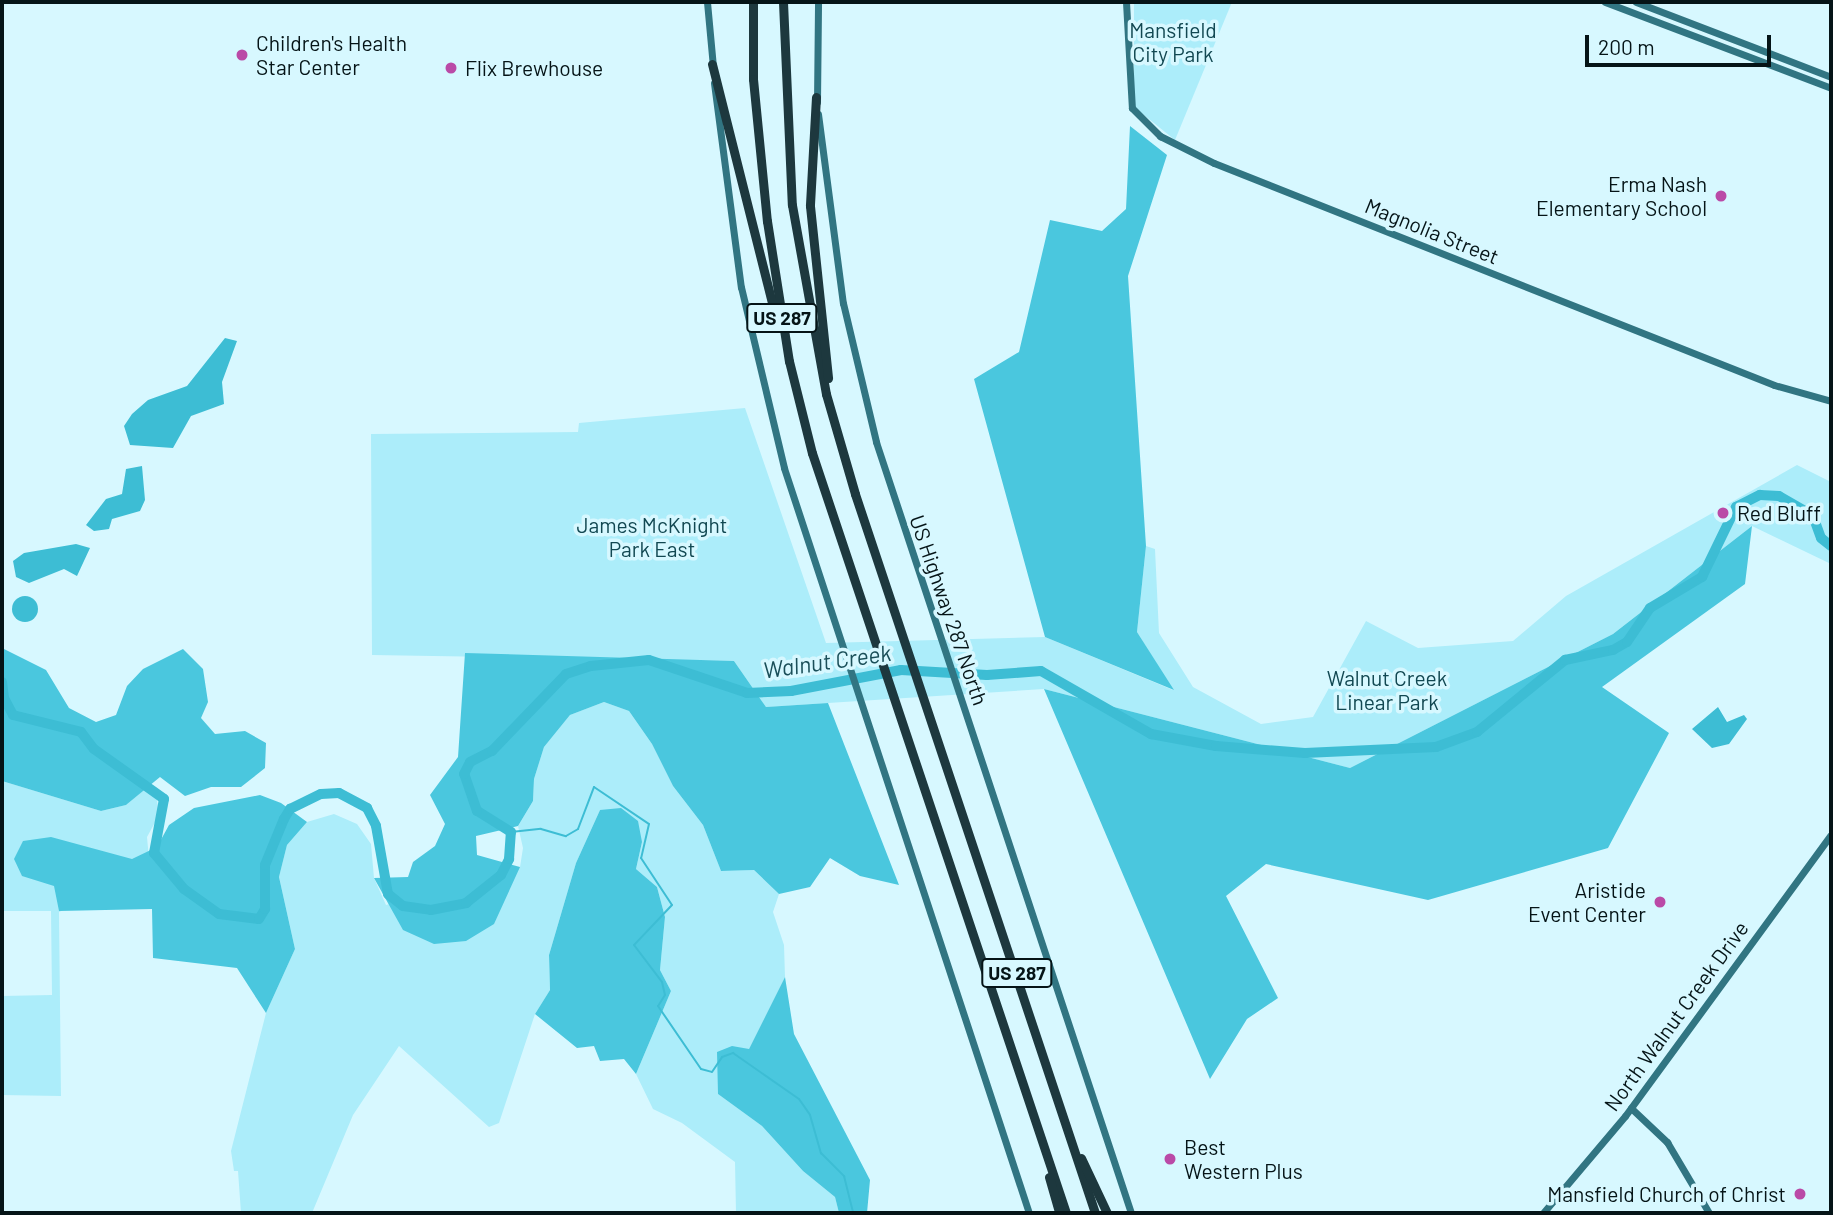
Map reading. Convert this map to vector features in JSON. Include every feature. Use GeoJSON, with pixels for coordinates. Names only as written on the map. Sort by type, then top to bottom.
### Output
{"type":"FeatureCollection","features":[{"type":"Feature","properties":{"kind":"highway","name":"US 287"},"geometry":{"type":"LineString","coordinates":[[753,2],[753,79],[764,191],[788,354],[812,453],[905,738],[1066,1213]]}},
{"type":"Feature","properties":{"kind":"highway","name":"US 287"},"geometry":{"type":"LineString","coordinates":[[783,2],[792,205],[826,394],[900,631],[1095,1213]]}},
{"type":"Feature","properties":{"kind":"highway"},"geometry":{"type":"LineString","coordinates":[[712,64],[788,354]]}},
{"type":"Feature","properties":{"kind":"highway"},"geometry":{"type":"LineString","coordinates":[[816,97],[810,206],[826,394]]}},
{"type":"Feature","properties":{"kind":"highway"},"geometry":{"type":"LineString","coordinates":[[1076,1153],[1085,1163],[1107,1213]]}},
{"type":"Feature","properties":{"kind":"highway"},"geometry":{"type":"LineString","coordinates":[[1051,1169],[1051,1188],[1059,1213]]}},
{"type":"Feature","properties":{"kind":"main road"},"geometry":{"type":"LineString","coordinates":[[707,2],[730,220],[754,348],[784,468],[839,643],[1029,1213]]}},
{"type":"Feature","properties":{"kind":"main road","name":"US Highway 287 North"},"geometry":{"type":"LineString","coordinates":[[818,2],[816,97],[826,192],[857,373],[937,631],[1130,1213]]}},
{"type":"Feature","properties":{"kind":"main road","name":"Magnolia Street"},"geometry":{"type":"LineString","coordinates":[[1126,2],[1132,108],[1160,136],[1214,163],[1774,385],[1831,401]]}},
{"type":"Feature","properties":{"kind":"main road"},"geometry":{"type":"LineString","coordinates":[[1605,2],[1831,88]]}},
{"type":"Feature","properties":{"kind":"main road"},"geometry":{"type":"LineString","coordinates":[[1636,2],[1831,77]]}},
{"type":"Feature","properties":{"kind":"main road"},"geometry":{"type":"LineString","coordinates":[[1739,55],[1744,44]]}},
{"type":"Feature","properties":{"kind":"main road"},"geometry":{"type":"LineString","coordinates":[[1791,75],[1795,65]]}},
{"type":"Feature","properties":{"kind":"main road","name":"North Walnut Creek Drive"},"geometry":{"type":"LineString","coordinates":[[1543,1213],[1631,1108],[1831,835]]}},
{"type":"Feature","properties":{"kind":"main road"},"geometry":{"type":"LineString","coordinates":[[1631,1108],[1667,1142],[1709,1213]]}},
{"type":"Feature","properties":{"kind":"green space","name":"Mansfield City Park"},"geometry":{"type":"Polygon","coordinates":[[[1134,2],[1232,2],[1175,140],[1134,107],[1134,2]]]}},
{"type":"Feature","properties":{"kind":"green space"},"geometry":{"type":"Polygon","coordinates":[[[745,408],[826,643],[1045,637],[1173,690],[1137,632],[1146,546],[1155,549],[1159,633],[1193,687],[1261,724],[1313,717],[1366,621],[1418,648],[1513,641],[1566,596],[1797,465],[1831,482],[1831,564],[1752,526],[1613,634],[1350,768],[1044,689],[766,707],[734,661],[372,655],[371,434],[578,432],[579,423],[745,408]]]}},
{"type":"Feature","properties":{"kind":"green space"},"geometry":{"type":"Polygon","coordinates":[[[604,702],[629,711],[652,744],[673,786],[703,825],[721,871],[754,870],[779,894],[773,912],[784,945],[785,977],[749,1049],[718,1094],[762,1126],[803,1171],[835,1197],[839,1213],[736,1213],[735,1162],[682,1123],[653,1109],[636,1074],[671,991],[660,970],[665,917],[657,887],[636,869],[642,842],[600,810],[576,863],[549,955],[550,990],[535,1014],[499,1123],[489,1127],[399,1046],[353,1115],[312,1213],[241,1213],[238,1171],[234,1171],[231,1151],[266,1013],[295,949],[279,877],[287,845],[307,822],[334,814],[357,824],[371,844],[374,878],[386,905],[520,867],[523,848],[518,826],[533,801],[534,779],[544,747],[570,715],[604,702]]]}},
{"type":"Feature","properties":{"kind":"green space"},"geometry":{"type":"Polygon","coordinates":[[[2,781],[101,811],[126,805],[145,789],[157,800],[159,815],[147,837],[150,870],[59,912],[61,1096],[2,1095],[2,996],[52,995],[51,911],[2,911],[2,781]]]}},
{"type":"Feature","properties":{"kind":"shaded area"},"geometry":{"type":"Polygon","coordinates":[[[1130,126],[1167,155],[1128,276],[1146,546],[1137,632],[1174,690],[1045,637],[974,379],[1019,352],[1050,220],[1102,231],[1126,209],[1130,126]]]}},
{"type":"Feature","properties":{"kind":"shaded area"},"geometry":{"type":"Polygon","coordinates":[[[225,338],[237,341],[222,382],[224,404],[191,416],[173,448],[130,445],[124,426],[132,414],[148,400],[187,386],[225,338]]]}},
{"type":"Feature","properties":{"kind":"shaded area"},"geometry":{"type":"Polygon","coordinates":[[[142,466],[145,500],[140,511],[112,519],[109,529],[94,531],[86,525],[106,499],[122,494],[126,469],[142,466]]]}},
{"type":"Feature","properties":{"kind":"shaded area"},"geometry":{"type":"Polygon","coordinates":[[[1752,526],[1745,584],[1602,687],[1669,733],[1608,848],[1428,900],[1266,864],[1226,896],[1278,998],[1247,1019],[1210,1079],[1044,689],[1350,768],[1613,634],[1752,526]]]}},
{"type":"Feature","properties":{"kind":"shaded area"},"geometry":{"type":"Polygon","coordinates":[[[76,544],[90,548],[77,576],[64,569],[29,583],[16,577],[13,561],[24,553],[76,544]]]}},
{"type":"Feature","properties":{"kind":"shaded area"},"geometry":{"type":"Polygon","coordinates":[[[25,596],[34,600],[38,609],[34,618],[25,622],[16,618],[12,609],[16,600],[25,596]]]}},
{"type":"Feature","properties":{"kind":"shaded area"},"geometry":{"type":"Polygon","coordinates":[[[2,648],[46,670],[69,708],[96,722],[116,715],[127,686],[143,669],[183,649],[203,669],[208,702],[201,718],[215,734],[245,731],[266,743],[265,768],[241,787],[211,787],[185,796],[160,777],[126,805],[101,811],[2,781],[2,648]]]}},
{"type":"Feature","properties":{"kind":"shaded area"},"geometry":{"type":"Polygon","coordinates":[[[465,653],[734,661],[766,707],[828,703],[899,885],[860,876],[830,858],[810,887],[779,894],[754,870],[721,871],[703,825],[673,786],[652,744],[629,711],[604,702],[570,715],[544,747],[534,779],[533,801],[518,826],[476,836],[477,855],[520,867],[494,924],[466,941],[434,944],[403,930],[374,878],[408,877],[413,862],[435,846],[445,824],[430,795],[458,757],[465,653]]]}},
{"type":"Feature","properties":{"kind":"shaded area"},"geometry":{"type":"Polygon","coordinates":[[[1718,707],[1727,722],[1744,715],[1747,719],[1729,744],[1712,748],[1692,729],[1718,707]]]}},
{"type":"Feature","properties":{"kind":"shaded area"},"geometry":{"type":"Polygon","coordinates":[[[260,795],[281,803],[307,822],[287,845],[279,877],[295,949],[266,1013],[237,968],[153,958],[152,909],[59,911],[54,886],[22,876],[14,859],[23,841],[51,837],[132,859],[157,847],[169,825],[194,808],[260,795]]]}},
{"type":"Feature","properties":{"kind":"shaded area"},"geometry":{"type":"Polygon","coordinates":[[[621,808],[638,821],[642,842],[636,869],[657,887],[665,917],[660,970],[671,991],[636,1074],[624,1059],[600,1061],[594,1046],[577,1048],[535,1014],[550,990],[549,955],[576,863],[600,810],[621,808]]]}},
{"type":"Feature","properties":{"kind":"shaded area"},"geometry":{"type":"Polygon","coordinates":[[[785,977],[794,1034],[870,1180],[867,1213],[839,1213],[835,1197],[803,1171],[762,1126],[718,1094],[717,1052],[732,1046],[749,1049],[785,977]]]}},
{"type":"Feature","properties":{"kind":"waterway","name":"Walnut Creek"},"geometry":{"type":"LineString","coordinates":[[2,682],[4,698],[13,715],[81,732],[94,749],[164,799],[154,853],[184,889],[219,914],[259,919],[265,909],[265,865],[290,809],[321,794],[339,793],[367,808],[376,826],[388,894],[403,906],[431,910],[466,903],[501,875],[509,859],[511,832],[477,811],[464,774],[470,762],[492,751],[566,674],[591,666],[649,660],[747,693],[791,691],[901,670],[987,675],[1041,671],[1151,734],[1216,746],[1305,753],[1436,747],[1477,732],[1565,660],[1613,650],[1627,642],[1650,608],[1702,577],[1736,507],[1760,495],[1779,496],[1813,516],[1821,538],[1831,546]]}},
{"type":"Feature","properties":{"kind":"waterway"},"geometry":{"type":"LineString","coordinates":[[511,832],[541,829],[566,836],[578,829],[594,787],[649,824],[641,858],[672,905],[634,945],[662,982],[665,995],[658,1006],[701,1069],[712,1072],[722,1057],[733,1053],[799,1099],[810,1115],[821,1153],[844,1176],[853,1213]]}},
{"type":"Feature","properties":{"kind":"place","name":"Children's Health Star Center"},"geometry":{"type":"Point","coordinates":[242,55]}},
{"type":"Feature","properties":{"kind":"place","name":"Flix Brewhouse"},"geometry":{"type":"Point","coordinates":[451,68]}},
{"type":"Feature","properties":{"kind":"place","name":"Erma Nash Elementary School"},"geometry":{"type":"Point","coordinates":[1721,196]}},
{"type":"Feature","properties":{"kind":"place","name":"Red Bluff"},"geometry":{"type":"Point","coordinates":[1723,513]}},
{"type":"Feature","properties":{"kind":"place","name":"Aristide Event Center"},"geometry":{"type":"Point","coordinates":[1660,902]}},
{"type":"Feature","properties":{"kind":"place","name":"Best Western Plus"},"geometry":{"type":"Point","coordinates":[1170,1159]}},
{"type":"Feature","properties":{"kind":"place","name":"Mansfield Church of Christ"},"geometry":{"type":"Point","coordinates":[1800,1194]}},
{"type":"Feature","properties":{"kind":"park label","name":"James McKnight Park East"},"geometry":{"type":"Point","coordinates":[652,537]}},
{"type":"Feature","properties":{"kind":"park label","name":"Walnut Creek Linear Park"},"geometry":{"type":"Point","coordinates":[1387,690]}}]}
